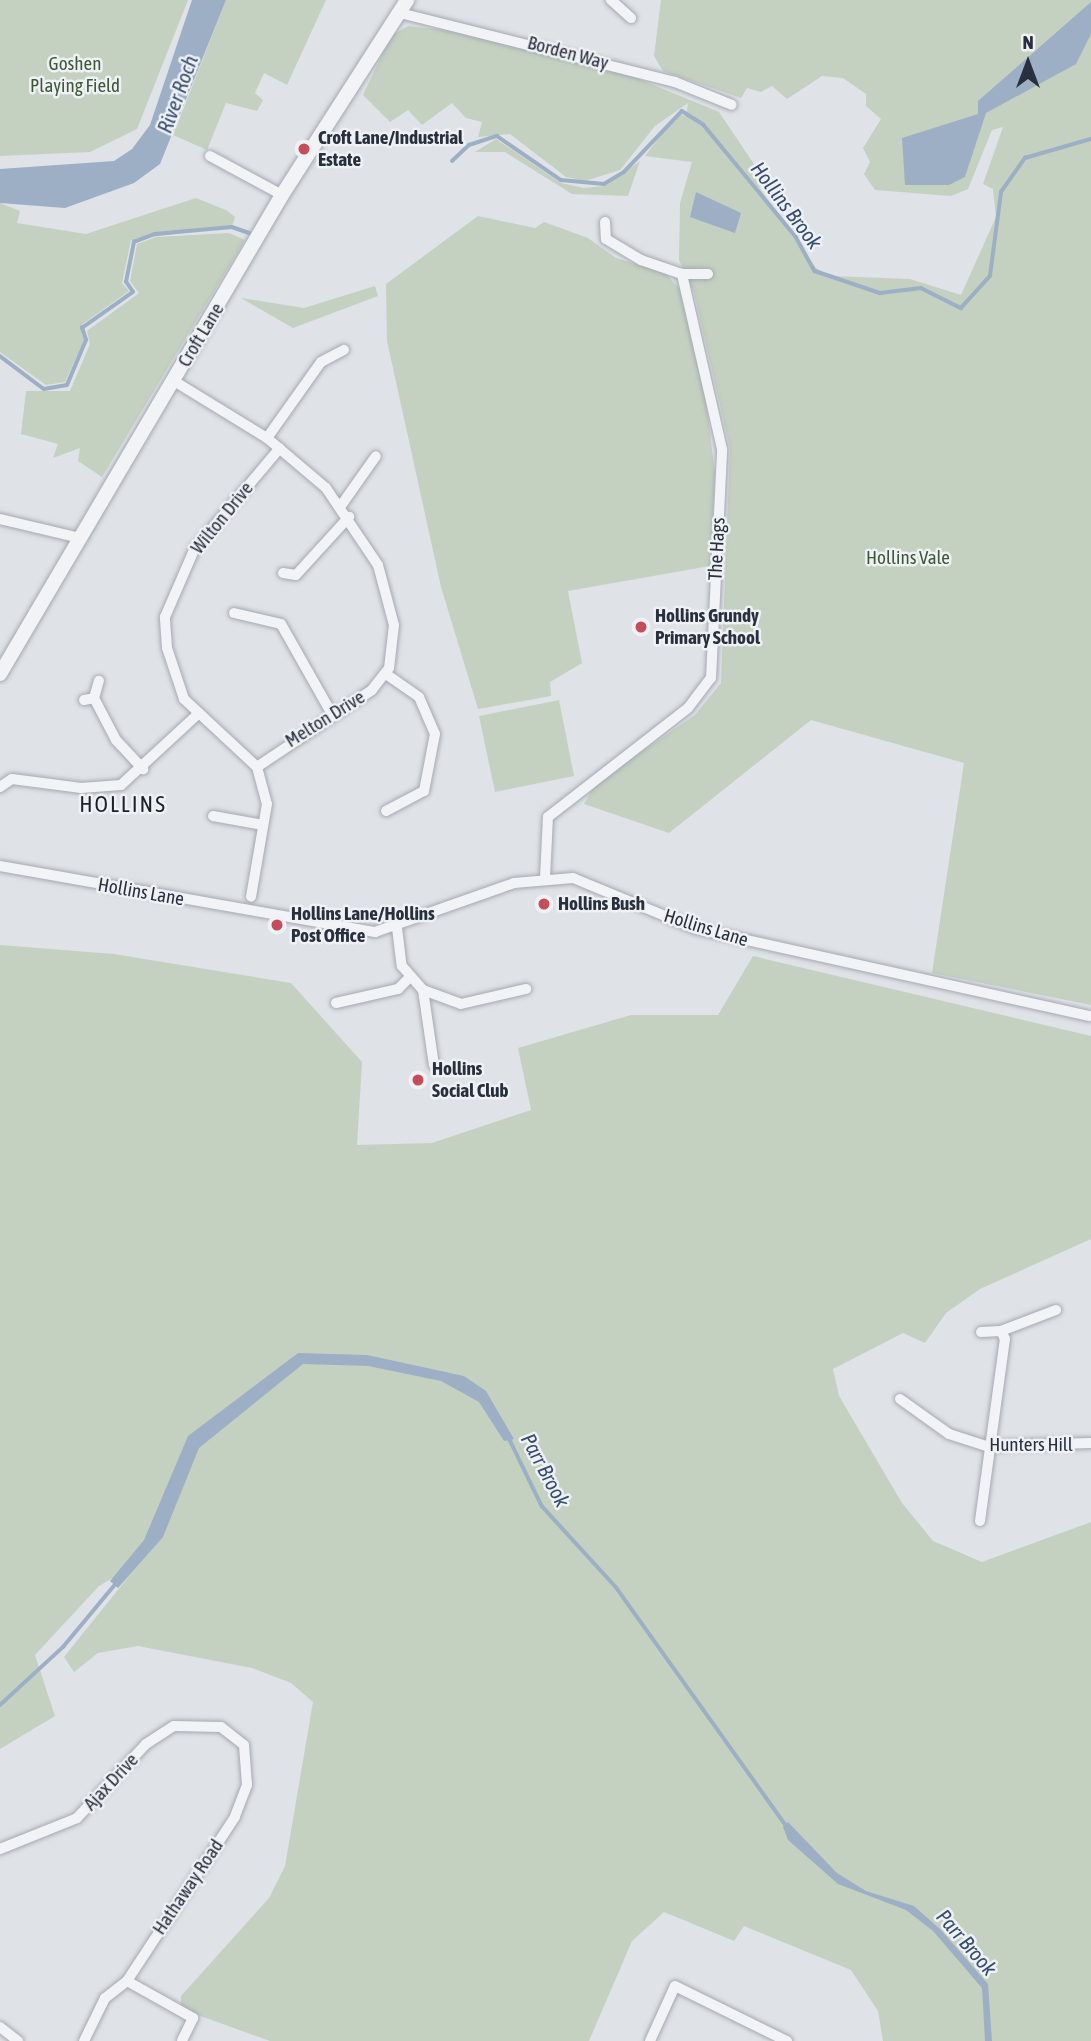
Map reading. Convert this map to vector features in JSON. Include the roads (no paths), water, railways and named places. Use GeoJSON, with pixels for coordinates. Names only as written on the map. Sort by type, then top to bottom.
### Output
{"type":"FeatureCollection","features":[{"type":"Feature","properties":{"kind":"street"},"geometry":{"type":"LineString","coordinates":[[611,0],[631,18]]}},
{"type":"Feature","properties":{"kind":"street","name":"Borden Way"},"geometry":{"type":"LineString","coordinates":[[403,6],[675,82],[732,105]]}},
{"type":"Feature","properties":{"kind":"street","name":"Croft Lane"},"geometry":{"type":"LineString","coordinates":[[0,674],[282,195],[403,6]]}},
{"type":"Feature","properties":{"kind":"street"},"geometry":{"type":"LineString","coordinates":[[210,156],[282,195]]}},
{"type":"Feature","properties":{"kind":"street"},"geometry":{"type":"LineString","coordinates":[[606,222],[607,239],[641,260],[682,274],[708,274]]}},
{"type":"Feature","properties":{"kind":"street","name":"The Hags"},"geometry":{"type":"LineString","coordinates":[[545,878],[548,817],[688,708],[711,678],[722,450],[682,274]]}},
{"type":"Feature","properties":{"kind":"street"},"geometry":{"type":"LineString","coordinates":[[267,438],[321,362],[344,351]]}},
{"type":"Feature","properties":{"kind":"street"},"geometry":{"type":"LineString","coordinates":[[174,381],[280,448],[340,506],[378,565],[390,604],[393,642],[386,674],[419,697],[435,734],[424,791],[386,811]]}},
{"type":"Feature","properties":{"kind":"street","name":"Wilton Drive"},"geometry":{"type":"LineString","coordinates":[[257,767],[184,699],[171,663],[165,624],[169,602],[210,528],[280,448]]}},
{"type":"Feature","properties":{"kind":"street"},"geometry":{"type":"LineString","coordinates":[[340,506],[376,456]]}},
{"type":"Feature","properties":{"kind":"street"},"geometry":{"type":"LineString","coordinates":[[283,573],[296,575],[349,517]]}},
{"type":"Feature","properties":{"kind":"street"},"geometry":{"type":"LineString","coordinates":[[2,523],[80,538]]}},
{"type":"Feature","properties":{"kind":"street"},"geometry":{"type":"LineString","coordinates":[[277,621],[285,610]]}},
{"type":"Feature","properties":{"kind":"street"},"geometry":{"type":"LineString","coordinates":[[234,613],[277,621],[333,716]]}},
{"type":"Feature","properties":{"kind":"street","name":"Melton Drive"},"geometry":{"type":"LineString","coordinates":[[257,767],[333,716],[386,674]]}},
{"type":"Feature","properties":{"kind":"street"},"geometry":{"type":"LineString","coordinates":[[99,681],[89,699],[116,740],[143,769]]}},
{"type":"Feature","properties":{"kind":"street"},"geometry":{"type":"LineString","coordinates":[[0,787],[20,779],[112,788],[143,769],[199,713]]}},
{"type":"Feature","properties":{"kind":"street"},"geometry":{"type":"LineString","coordinates":[[251,897],[263,825],[266,784],[257,767]]}},
{"type":"Feature","properties":{"kind":"street"},"geometry":{"type":"LineString","coordinates":[[213,816],[263,825]]}},
{"type":"Feature","properties":{"kind":"street","name":"Hollins Lane"},"geometry":{"type":"LineString","coordinates":[[0,866],[334,928],[397,928],[497,888],[545,878],[573,878],[743,941],[1091,1016]]}},
{"type":"Feature","properties":{"kind":"street"},"geometry":{"type":"LineString","coordinates":[[397,928],[402,966],[423,990],[461,1004],[526,989]]}},
{"type":"Feature","properties":{"kind":"street"},"geometry":{"type":"LineString","coordinates":[[336,1003],[398,989],[411,976]]}},
{"type":"Feature","properties":{"kind":"street"},"geometry":{"type":"LineString","coordinates":[[423,990],[434,1065]]}},
{"type":"Feature","properties":{"kind":"street"},"geometry":{"type":"LineString","coordinates":[[981,1332],[1001,1331],[1056,1310]]}},
{"type":"Feature","properties":{"kind":"street"},"geometry":{"type":"LineString","coordinates":[[980,1521],[987,1446],[1005,1339],[1001,1331]]}},
{"type":"Feature","properties":{"kind":"street","name":"Hunters Hill"},"geometry":{"type":"LineString","coordinates":[[900,1399],[949,1434],[987,1446],[1091,1443]]}},
{"type":"Feature","properties":{"kind":"street","name":"Ajax Drive"},"geometry":{"type":"LineString","coordinates":[[0,1849],[77,1818],[158,1733],[190,1723],[221,1727]]}},
{"type":"Feature","properties":{"kind":"street","name":"Hathaway Road"},"geometry":{"type":"LineString","coordinates":[[84,2041],[105,1998],[127,1981],[242,1802],[247,1753],[221,1727]]}},
{"type":"Feature","properties":{"kind":"street"},"geometry":{"type":"LineString","coordinates":[[127,1981],[193,2018],[182,2041]]}},
{"type":"Feature","properties":{"kind":"street"},"geometry":{"type":"LineString","coordinates":[[650,2041],[675,1986],[787,2041]]}},
{"type":"Feature","properties":{"kind":"street"},"geometry":{"type":"LineString","coordinates":[[0,2027],[18,2041]]}},
{"type":"Feature","properties":{"kind":"water","name":"River Roch"},"geometry":{"type":"Polygon","coordinates":[[[192,0],[226,0],[160,164],[134,183],[65,208],[0,203],[0,169],[114,161],[132,149],[150,125],[192,0]]]}},
{"type":"Feature","properties":{"kind":"water"},"geometry":{"type":"Polygon","coordinates":[[[1091,2],[1091,34],[1076,64],[986,113],[965,177],[949,185],[905,185],[902,138],[978,114],[978,101],[1091,2]]]}},
{"type":"Feature","properties":{"kind":"water"},"geometry":{"type":"Polygon","coordinates":[[[696,192],[741,213],[735,233],[690,217],[696,192]]]}},
{"type":"Feature","properties":{"kind":"water"},"geometry":{"type":"Polygon","coordinates":[[[298,1353],[367,1355],[464,1376],[486,1391],[514,1439],[504,1441],[479,1402],[441,1381],[368,1366],[303,1364],[199,1448],[163,1537],[118,1588],[110,1581],[144,1540],[188,1436],[298,1353]]]}},
{"type":"Feature","properties":{"kind":"water"},"geometry":{"type":"Polygon","coordinates":[[[788,1822],[837,1873],[866,1891],[914,1906],[941,1930],[988,1984],[992,2041],[985,2041],[982,1988],[933,1931],[906,1910],[838,1884],[788,1840],[783,1827],[788,1822]]]}},
{"type":"Feature","properties":{"kind":"waterway","name":"Hollins Brook"},"geometry":{"type":"LineString","coordinates":[[452,161],[469,145],[497,136],[561,180],[604,184],[624,172],[682,111],[703,124],[796,237],[815,271],[880,293],[921,288],[961,308],[990,276],[1001,192],[1025,158],[1091,139]]}},
{"type":"Feature","properties":{"kind":"waterway","name":"Hollins Brook"},"geometry":{"type":"LineString","coordinates":[[0,356],[44,389],[67,385],[86,340],[82,328],[133,292],[126,282],[134,242],[155,234],[232,227],[249,233]]}},
{"type":"Feature","properties":{"kind":"waterway","name":"Parr Brook"},"geometry":{"type":"LineString","coordinates":[[509,1438],[542,1506],[616,1587],[788,1828]]}},
{"type":"Feature","properties":{"kind":"waterway","name":"Parr Brook"},"geometry":{"type":"LineString","coordinates":[[0,1705],[63,1647],[118,1581]]}},
{"type":"Feature","properties":{"kind":"place","name":"Croft Lane/Industrial Estate"},"geometry":{"type":"Point","coordinates":[304,149]}},
{"type":"Feature","properties":{"kind":"place","name":"Hollins Grundy Primary School"},"geometry":{"type":"Point","coordinates":[641,627]}},
{"type":"Feature","properties":{"kind":"place","name":"Hollins Bush"},"geometry":{"type":"Point","coordinates":[544,904]}},
{"type":"Feature","properties":{"kind":"place","name":"Hollins Lane/Hollins Post Office"},"geometry":{"type":"Point","coordinates":[277,925]}},
{"type":"Feature","properties":{"kind":"place","name":"Hollins Social Club"},"geometry":{"type":"Point","coordinates":[418,1080]}},
{"type":"Feature","properties":{"kind":"district","name":"HOLLINS"},"geometry":{"type":"Point","coordinates":[123,804]}},
{"type":"Feature","properties":{"kind":"park label","name":"Goshen Playing Field"},"geometry":{"type":"Point","coordinates":[75,75]}},
{"type":"Feature","properties":{"kind":"park label","name":"Hollins Vale"},"geometry":{"type":"Point","coordinates":[908,558]}}]}
